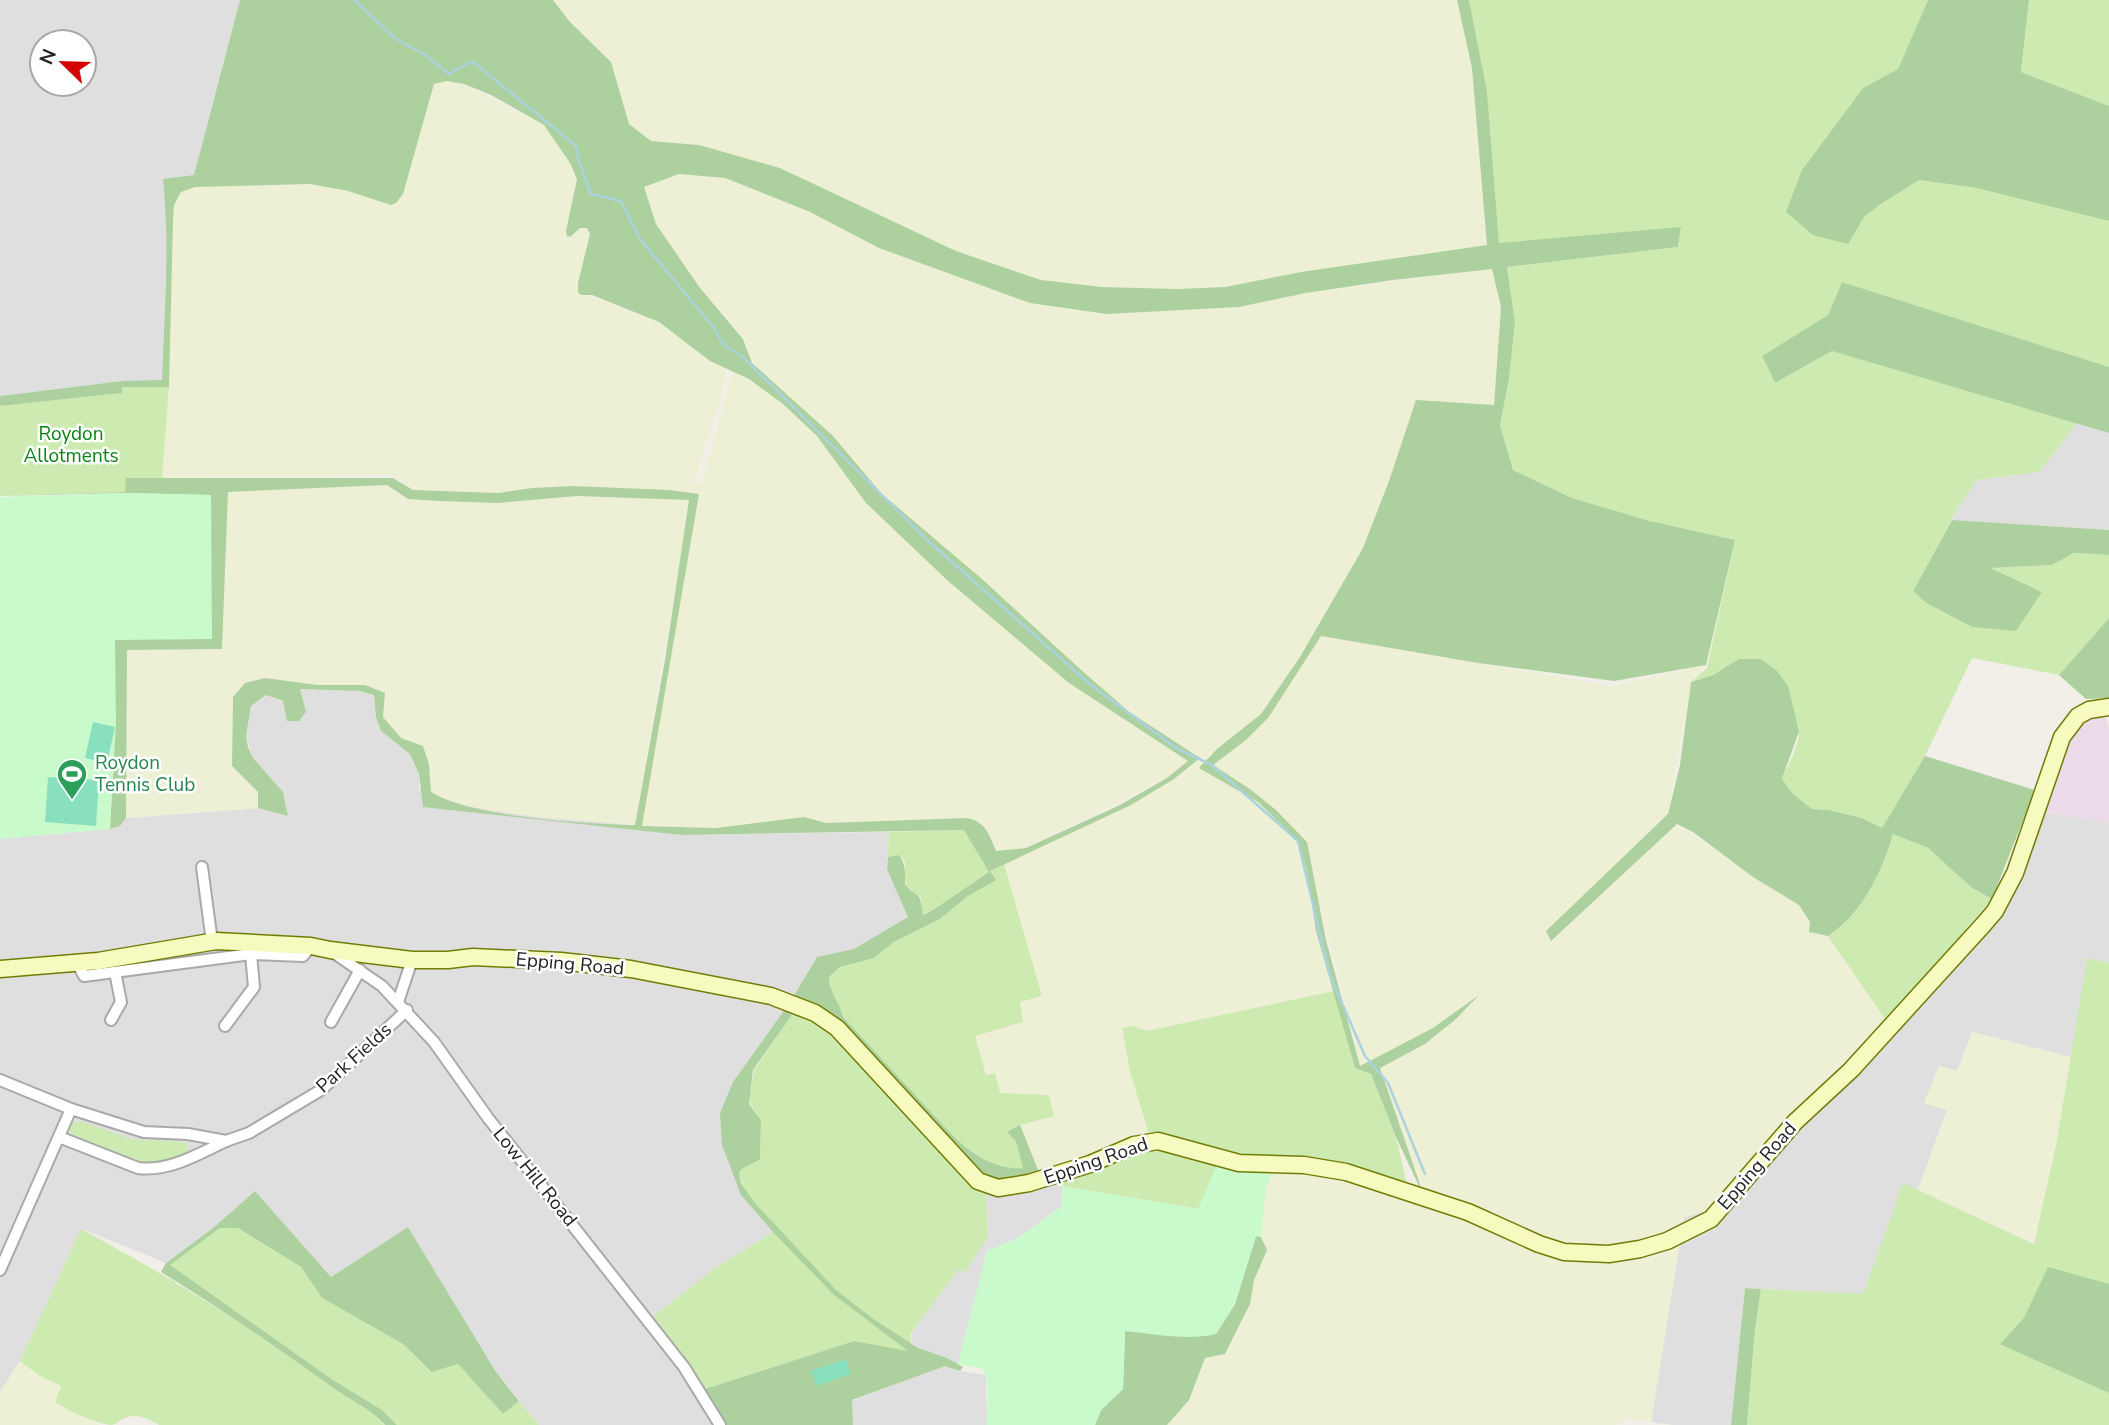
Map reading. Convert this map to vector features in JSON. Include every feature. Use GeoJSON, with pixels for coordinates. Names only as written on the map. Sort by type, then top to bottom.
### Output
{"type":"FeatureCollection","features":[{"type":"Feature","properties":{"kind":"main road","name":"Epping Road"},"geometry":{"type":"LineString","coordinates":[[0,969],[77,963],[212,942],[255,941],[412,960],[472,957],[578,962],[631,969],[771,996],[815,1013],[837,1028],[978,1181],[998,1188],[1042,1180],[1090,1164],[1134,1145],[1158,1141],[1239,1163],[1304,1165],[1346,1172],[1468,1212],[1539,1244],[1564,1252],[1626,1252],[1667,1241],[1711,1219],[1794,1122],[1851,1070],[1968,943],[1994,911],[2015,873],[2062,737],[2078,716],[2089,710],[2109,707]]}},
{"type":"Feature","properties":{"kind":"street"},"geometry":{"type":"LineString","coordinates":[[202,867],[212,942]]}},
{"type":"Feature","properties":{"kind":"street"},"geometry":{"type":"LineString","coordinates":[[77,963],[84,976],[251,954],[303,957],[311,946]]}},
{"type":"Feature","properties":{"kind":"street","name":"Low Hill Road"},"geometry":{"type":"LineString","coordinates":[[330,950],[382,986],[435,1042],[488,1118],[656,1329],[684,1367],[720,1425]]}},
{"type":"Feature","properties":{"kind":"street"},"geometry":{"type":"LineString","coordinates":[[225,1026],[254,987],[251,954]]}},
{"type":"Feature","properties":{"kind":"street"},"geometry":{"type":"LineString","coordinates":[[403,1006],[412,960]]}},
{"type":"Feature","properties":{"kind":"street"},"geometry":{"type":"LineString","coordinates":[[331,1022],[360,970]]}},
{"type":"Feature","properties":{"kind":"street"},"geometry":{"type":"LineString","coordinates":[[111,1020],[121,1002],[115,972]]}},
{"type":"Feature","properties":{"kind":"street","name":"Park Fields"},"geometry":{"type":"LineString","coordinates":[[59,1137],[138,1168],[163,1168],[192,1157],[249,1133],[321,1090],[403,1006]]}},
{"type":"Feature","properties":{"kind":"street"},"geometry":{"type":"LineString","coordinates":[[0,1080],[71,1109],[144,1132],[188,1134],[226,1141]]}},
{"type":"Feature","properties":{"kind":"street"},"geometry":{"type":"LineString","coordinates":[[0,1270],[71,1109]]}},
{"type":"Feature","properties":{"kind":"street"},"geometry":{"type":"LineString","coordinates":[[188,1134],[192,1157]]}},
{"type":"Feature","properties":{"kind":"shaded area"},"geometry":{"type":"Polygon","coordinates":[[[0,0],[240,0],[194,175],[163,180],[166,267],[162,381],[122,381],[0,396],[0,0]]]}},
{"type":"Feature","properties":{"kind":"shaded area"},"geometry":{"type":"Polygon","coordinates":[[[2077,423],[2109,433],[2109,530],[1952,520],[1977,480],[2040,471],[2077,423]]]}},
{"type":"Feature","properties":{"kind":"shaded area"},"geometry":{"type":"Polygon","coordinates":[[[299,689],[359,691],[374,695],[376,718],[381,731],[410,753],[419,774],[419,790],[682,835],[889,832],[887,869],[909,917],[854,949],[816,958],[790,1002],[733,1082],[741,1195],[773,1232],[714,1269],[649,1320],[719,1425],[539,1425],[496,1372],[408,1227],[331,1277],[255,1191],[213,1228],[166,1263],[82,1229],[20,1361],[0,1392],[0,839],[110,829],[120,826],[126,818],[258,808],[288,816],[283,792],[253,758],[246,736],[251,706],[266,695],[306,712],[299,689]]]}},
{"type":"Feature","properties":{"kind":"shaded area"},"geometry":{"type":"Polygon","coordinates":[[[2087,715],[2104,715],[2109,726],[2109,823],[2042,812],[2067,737],[2087,715]]]}},
{"type":"Feature","properties":{"kind":"shaded area"},"geometry":{"type":"Polygon","coordinates":[[[2042,812],[2109,823],[2109,963],[2087,958],[2071,1057],[1972,1032],[1957,1072],[1939,1067],[1924,1103],[1947,1110],[1918,1190],[1903,1184],[1863,1294],[1745,1288],[1731,1425],[1673,1425],[1651,1422],[1684,1217],[1707,1211],[1885,1019],[1893,1033],[1998,914],[2042,812]]]}},
{"type":"Feature","properties":{"kind":"shaded area"},"geometry":{"type":"Polygon","coordinates":[[[1042,1180],[1062,1186],[1062,1206],[1018,1238],[987,1251],[958,1364],[911,1343],[912,1332],[959,1269],[964,1273],[988,1237],[986,1185],[1042,1180]]]}},
{"type":"Feature","properties":{"kind":"shaded area"},"geometry":{"type":"Polygon","coordinates":[[[945,1365],[960,1371],[986,1375],[987,1425],[853,1425],[852,1401],[945,1365]]]}},
{"type":"Feature","properties":{"kind":"green space"},"geometry":{"type":"Polygon","coordinates":[[[240,0],[553,0],[570,22],[611,62],[629,124],[651,141],[699,145],[780,168],[956,251],[1041,280],[1102,287],[1177,289],[1225,287],[1301,272],[1487,245],[1472,68],[1457,0],[1469,0],[1487,91],[1499,243],[1681,227],[1678,247],[1507,267],[1515,322],[1509,379],[1500,425],[1513,470],[1572,498],[1650,521],[1735,540],[1706,665],[1614,681],[1478,663],[1321,636],[1268,718],[1246,740],[1213,765],[1276,810],[1307,842],[1326,940],[1360,1066],[1433,1028],[1479,995],[1456,1019],[1425,1044],[1380,1068],[1425,1199],[1371,1074],[1355,1068],[1316,931],[1306,868],[1298,841],[1258,802],[1199,768],[1217,749],[1261,714],[1300,657],[1363,548],[1416,400],[1494,405],[1501,307],[1492,269],[1306,293],[1239,307],[1107,314],[1030,303],[879,248],[810,212],[725,178],[679,174],[644,187],[656,224],[700,288],[743,339],[752,363],[832,435],[882,494],[982,579],[1079,668],[1128,711],[1200,758],[1174,779],[1131,805],[990,871],[996,880],[968,896],[940,919],[894,942],[874,958],[840,967],[829,977],[843,1017],[954,1137],[969,1150],[994,1164],[1023,1168],[1016,1141],[1007,1132],[1020,1125],[1042,1180],[986,1185],[863,1055],[796,1005],[790,1018],[753,1070],[749,1104],[761,1120],[760,1159],[739,1172],[741,1183],[755,1203],[836,1290],[918,1348],[963,1367],[960,1371],[945,1366],[852,1400],[853,1425],[720,1425],[699,1391],[854,1341],[908,1351],[834,1295],[741,1195],[722,1145],[720,1113],[733,1082],[790,1002],[817,957],[854,949],[908,917],[887,869],[888,857],[899,855],[901,858],[905,869],[905,884],[919,897],[923,915],[989,872],[964,830],[682,835],[423,807],[419,774],[410,754],[381,731],[376,718],[374,695],[359,691],[300,689],[306,712],[299,721],[287,721],[283,701],[266,695],[251,706],[246,736],[248,747],[253,758],[283,792],[288,816],[258,808],[258,792],[232,766],[233,697],[245,683],[265,678],[318,685],[365,685],[385,693],[383,717],[401,738],[423,746],[429,764],[431,792],[449,801],[530,818],[635,825],[665,660],[689,500],[577,496],[498,503],[438,501],[408,499],[387,485],[228,492],[222,649],[127,650],[126,818],[120,826],[110,829],[115,723],[88,721],[115,640],[211,495],[125,493],[0,496],[125,492],[126,478],[393,478],[413,490],[498,493],[573,486],[699,494],[642,826],[716,828],[804,817],[826,823],[967,818],[983,826],[996,851],[1026,848],[1120,805],[1167,778],[1188,761],[1069,683],[947,580],[866,503],[817,436],[783,404],[749,379],[710,361],[659,322],[592,295],[581,295],[578,292],[578,283],[590,234],[587,228],[580,228],[570,237],[567,236],[577,179],[570,163],[544,125],[491,95],[464,84],[447,81],[434,84],[403,194],[391,205],[348,191],[310,184],[195,187],[181,192],[174,205],[173,221],[169,387],[122,387],[122,393],[0,406],[0,396],[122,381],[162,380],[166,255],[163,179],[194,175],[240,0]]]}},
{"type":"Feature","properties":{"kind":"green space"},"geometry":{"type":"Polygon","coordinates":[[[553,0],[1457,0],[1472,68],[1487,245],[1301,272],[1225,287],[1102,287],[1041,280],[956,251],[780,168],[699,145],[651,141],[629,124],[611,62],[570,22],[553,0]]]}},
{"type":"Feature","properties":{"kind":"green space"},"geometry":{"type":"Polygon","coordinates":[[[1469,0],[1928,0],[1898,69],[1863,88],[1802,170],[1847,244],[1864,217],[1919,180],[1977,188],[2109,221],[2109,367],[1842,282],[1828,315],[1762,356],[1775,383],[1832,351],[2077,423],[2039,472],[1977,480],[1958,508],[1913,591],[1926,603],[1972,627],[1988,568],[2052,565],[2074,553],[2109,555],[2109,618],[2059,675],[1972,658],[1925,756],[1882,828],[1862,818],[1812,809],[1793,794],[1782,779],[1797,743],[1797,722],[1784,702],[1739,659],[1713,675],[1691,682],[1707,668],[1735,540],[1650,521],[1572,498],[1513,470],[1500,425],[1509,379],[1515,323],[1507,267],[1678,247],[1681,228],[1499,244],[1487,91],[1469,0]]]}},
{"type":"Feature","properties":{"kind":"green space"},"geometry":{"type":"Polygon","coordinates":[[[1928,0],[2029,0],[2021,72],[2109,106],[2109,221],[1977,188],[1919,180],[1864,217],[1848,244],[1813,235],[1786,212],[1802,170],[1863,88],[1898,69],[1928,0]]]}},
{"type":"Feature","properties":{"kind":"green space"},"geometry":{"type":"Polygon","coordinates":[[[2029,0],[2109,0],[2109,106],[2021,72],[2029,0]]]}},
{"type":"Feature","properties":{"kind":"green space"},"geometry":{"type":"Polygon","coordinates":[[[447,81],[464,84],[544,125],[570,163],[577,179],[566,231],[587,228],[590,234],[578,292],[659,322],[710,361],[727,369],[694,483],[701,484],[733,371],[749,379],[783,404],[817,436],[866,503],[1069,683],[1188,761],[1167,778],[1053,835],[1025,848],[1006,851],[996,851],[986,827],[967,818],[826,823],[804,817],[716,828],[641,826],[699,494],[573,486],[498,493],[413,490],[393,475],[162,478],[169,387],[174,205],[181,192],[195,187],[310,184],[348,191],[391,205],[397,203],[404,191],[434,84],[447,81]]]}},
{"type":"Feature","properties":{"kind":"green space"},"geometry":{"type":"Polygon","coordinates":[[[679,174],[725,178],[810,212],[879,248],[1030,303],[1107,314],[1239,307],[1306,293],[1492,268],[1501,307],[1494,406],[1389,481],[1363,548],[1300,657],[1261,714],[1217,749],[1200,768],[1258,802],[1298,841],[1306,868],[1315,930],[1334,991],[1146,1031],[1134,1026],[1130,1072],[1151,1141],[1042,1180],[1020,1125],[986,1075],[975,1035],[1023,1022],[1020,1001],[1042,996],[1004,864],[1131,805],[1174,779],[1199,758],[1128,711],[882,494],[832,435],[752,363],[744,337],[700,288],[656,224],[644,187],[679,174]]]}},
{"type":"Feature","properties":{"kind":"green space"},"geometry":{"type":"Polygon","coordinates":[[[1842,282],[2109,367],[2109,433],[1832,351],[1775,383],[1762,356],[1828,315],[1842,282]]]}},
{"type":"Feature","properties":{"kind":"green space","name":"Roydon Allotments"},"geometry":{"type":"Polygon","coordinates":[[[122,387],[169,387],[162,478],[126,478],[126,492],[0,496],[0,406],[121,393],[122,387]]]}},
{"type":"Feature","properties":{"kind":"green space"},"geometry":{"type":"Polygon","coordinates":[[[387,485],[408,499],[498,503],[577,496],[690,500],[635,825],[538,817],[469,807],[444,799],[431,792],[429,764],[423,746],[401,738],[383,717],[385,693],[265,678],[245,683],[233,697],[232,766],[258,792],[258,808],[126,818],[127,650],[222,649],[228,492],[387,485]]]}},
{"type":"Feature","properties":{"kind":"green space"},"geometry":{"type":"Polygon","coordinates":[[[125,493],[211,495],[212,639],[115,640],[116,723],[110,829],[0,839],[0,497],[125,493]]]}},
{"type":"Feature","properties":{"kind":"green space"},"geometry":{"type":"Polygon","coordinates":[[[1952,520],[2109,530],[2109,555],[2074,553],[2052,565],[1990,568],[2042,592],[2016,631],[1972,627],[1926,603],[1913,591],[1952,520]]]}},
{"type":"Feature","properties":{"kind":"green space"},"geometry":{"type":"Polygon","coordinates":[[[2109,618],[2109,698],[2086,699],[2059,675],[2109,618]]]}},
{"type":"Feature","properties":{"kind":"green space"},"geometry":{"type":"Polygon","coordinates":[[[1320,636],[1612,686],[1706,665],[1691,682],[1668,814],[1546,932],[1552,941],[1677,824],[1799,905],[1810,923],[1810,932],[1828,936],[1885,1019],[1759,1151],[1707,1211],[1684,1217],[1651,1422],[1624,1418],[1617,1425],[1164,1425],[1189,1400],[1205,1358],[1225,1354],[1242,1324],[1250,1304],[1254,1280],[1267,1250],[1261,1237],[1266,1188],[1277,1164],[1423,1185],[1415,1172],[1380,1068],[1425,1044],[1456,1019],[1476,998],[1433,1028],[1360,1066],[1307,842],[1250,788],[1212,765],[1268,718],[1320,636]]]}},
{"type":"Feature","properties":{"kind":"green space"},"geometry":{"type":"Polygon","coordinates":[[[1739,659],[1761,659],[1777,671],[1788,686],[1799,731],[1782,779],[1793,794],[1812,809],[1862,818],[1882,828],[1925,756],[2035,790],[1992,899],[1972,888],[1928,848],[1893,834],[1877,877],[1851,916],[1828,936],[1809,932],[1810,922],[1799,905],[1753,877],[1693,832],[1677,824],[1551,941],[1546,931],[1668,814],[1680,765],[1691,682],[1713,675],[1739,659]]]}},
{"type":"Feature","properties":{"kind":"green space"},"geometry":{"type":"Polygon","coordinates":[[[93,722],[115,727],[107,763],[85,758],[93,722]]]}},
{"type":"Feature","properties":{"kind":"green space","name":"Roydon Tennis Club"},"geometry":{"type":"Polygon","coordinates":[[[48,777],[99,780],[96,826],[45,822],[48,777]]]}},
{"type":"Feature","properties":{"kind":"green space"},"geometry":{"type":"Polygon","coordinates":[[[964,830],[989,871],[1004,864],[1042,996],[1020,1002],[1023,1022],[975,1036],[986,1075],[995,1073],[1000,1093],[1049,1095],[1054,1116],[1020,1125],[1042,1180],[1151,1141],[1130,1072],[1122,1028],[1134,1026],[1146,1031],[1334,991],[1355,1068],[1371,1074],[1396,1137],[1407,1184],[1277,1164],[1199,1209],[1053,1185],[986,1187],[988,1237],[965,1273],[959,1269],[911,1333],[910,1352],[854,1341],[699,1391],[649,1320],[714,1269],[777,1227],[749,1195],[739,1172],[760,1158],[761,1120],[749,1102],[754,1070],[790,1018],[796,1004],[832,993],[829,977],[840,967],[874,958],[894,942],[940,919],[968,896],[989,872],[922,915],[919,896],[906,883],[905,862],[899,855],[888,857],[889,832],[964,830]]]}},
{"type":"Feature","properties":{"kind":"green space"},"geometry":{"type":"Polygon","coordinates":[[[1893,834],[1928,848],[1972,888],[1992,899],[1922,981],[1885,1019],[1828,936],[1840,928],[1869,891],[1884,862],[1893,834]]]}},
{"type":"Feature","properties":{"kind":"green space"},"geometry":{"type":"Polygon","coordinates":[[[2087,958],[2109,963],[2109,1425],[1747,1425],[1761,1289],[1863,1294],[1903,1183],[2034,1244],[2056,1145],[2087,958]]]}},
{"type":"Feature","properties":{"kind":"green space"},"geometry":{"type":"Polygon","coordinates":[[[1972,1032],[2071,1057],[2056,1145],[2034,1243],[1918,1190],[1947,1110],[1924,1103],[1939,1066],[1957,1071],[1972,1032]]]}},
{"type":"Feature","properties":{"kind":"green space"},"geometry":{"type":"Polygon","coordinates":[[[81,1121],[131,1139],[186,1142],[189,1154],[150,1169],[71,1138],[69,1129],[73,1123],[81,1121]]]}},
{"type":"Feature","properties":{"kind":"green space"},"geometry":{"type":"Polygon","coordinates":[[[1218,1162],[1276,1165],[1266,1188],[1261,1237],[1256,1236],[1235,1304],[1216,1334],[1182,1337],[1125,1331],[1123,1389],[1101,1410],[1095,1425],[987,1425],[988,1386],[984,1369],[958,1364],[987,1251],[1018,1238],[1062,1206],[1062,1186],[1198,1209],[1218,1162]]]}},
{"type":"Feature","properties":{"kind":"green space"},"geometry":{"type":"Polygon","coordinates":[[[255,1191],[331,1277],[408,1227],[496,1372],[519,1401],[503,1414],[458,1364],[431,1372],[403,1344],[322,1298],[301,1267],[238,1228],[220,1228],[170,1265],[333,1380],[382,1410],[397,1425],[385,1425],[367,1409],[161,1272],[166,1263],[213,1228],[255,1191]]]}},
{"type":"Feature","properties":{"kind":"green space"},"geometry":{"type":"Polygon","coordinates":[[[220,1228],[238,1228],[301,1267],[322,1298],[403,1344],[430,1372],[457,1363],[502,1413],[519,1401],[539,1425],[397,1425],[382,1410],[333,1380],[169,1265],[220,1228]]]}},
{"type":"Feature","properties":{"kind":"green space"},"geometry":{"type":"Polygon","coordinates":[[[81,1229],[145,1264],[238,1322],[364,1408],[384,1425],[159,1425],[137,1416],[127,1417],[112,1425],[91,1420],[55,1402],[61,1386],[40,1376],[20,1361],[81,1229]]]}},
{"type":"Feature","properties":{"kind":"green space"},"geometry":{"type":"Polygon","coordinates":[[[1256,1236],[1261,1237],[1267,1250],[1254,1280],[1250,1304],[1225,1354],[1205,1358],[1189,1400],[1167,1425],[1095,1425],[1101,1410],[1123,1389],[1125,1331],[1216,1334],[1235,1304],[1256,1236]]]}},
{"type":"Feature","properties":{"kind":"green space"},"geometry":{"type":"Polygon","coordinates":[[[2048,1267],[2109,1284],[2109,1393],[2000,1344],[2024,1318],[2048,1267]]]}},
{"type":"Feature","properties":{"kind":"green space"},"geometry":{"type":"Polygon","coordinates":[[[1745,1288],[1761,1289],[1747,1425],[1731,1425],[1745,1288]]]}},
{"type":"Feature","properties":{"kind":"green space"},"geometry":{"type":"Polygon","coordinates":[[[846,1359],[851,1374],[817,1386],[811,1371],[846,1359]]]}},
{"type":"Feature","properties":{"kind":"green space"},"geometry":{"type":"Polygon","coordinates":[[[20,1361],[40,1376],[61,1386],[55,1402],[100,1425],[0,1425],[0,1392],[20,1361]]]}},
{"type":"Feature","properties":{"kind":"waterway"},"geometry":{"type":"LineString","coordinates":[[354,0],[396,39],[427,56],[449,74],[472,61],[576,146],[591,194],[621,201],[640,239],[714,328],[723,344],[744,358],[927,540],[1091,685],[1176,748],[1212,765],[1298,841],[1329,973],[1365,1056],[1388,1083],[1425,1174]]}},
{"type":"Feature","properties":{"kind":"place","name":"Roydon Tennis Club"},"geometry":{"type":"Point","coordinates":[72,801]}}]}
